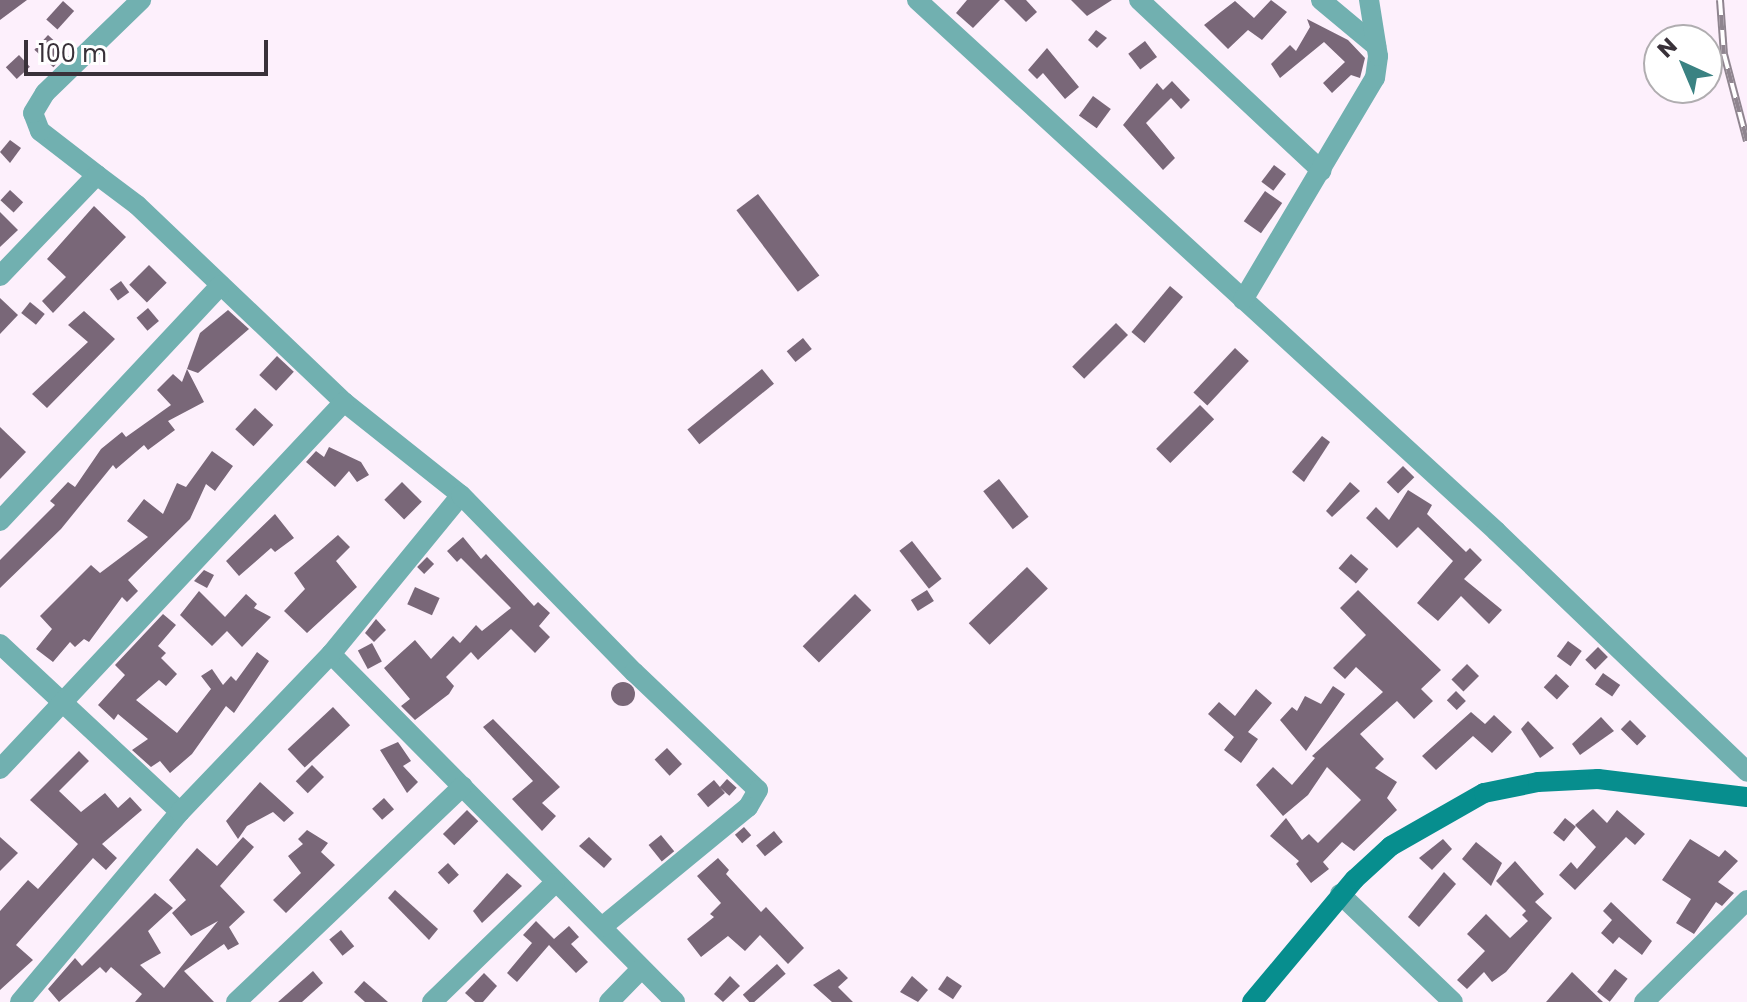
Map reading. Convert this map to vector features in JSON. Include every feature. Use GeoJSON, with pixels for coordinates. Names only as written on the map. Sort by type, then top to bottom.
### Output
{"type":"FeatureCollection","features":[{"type":"Feature","properties":{"kind":"street"},"geometry":{"type":"LineString","coordinates":[[141,0],[45,93],[33,113],[40,131],[137,205],[344,402],[461,495],[634,672],[758,790],[748,807],[602,927]]}},
{"type":"Feature","properties":{"kind":"street"},"geometry":{"type":"LineString","coordinates":[[917,0],[1496,531],[1747,772]]}},
{"type":"Feature","properties":{"kind":"street"},"geometry":{"type":"LineString","coordinates":[[1139,0],[1322,171]]}},
{"type":"Feature","properties":{"kind":"street"},"geometry":{"type":"LineString","coordinates":[[1321,0],[1376,46]]}},
{"type":"Feature","properties":{"kind":"street"},"geometry":{"type":"LineString","coordinates":[[1243,300],[1375,78],[1376,46],[1369,0]]}},
{"type":"Feature","properties":{"kind":"street"},"geometry":{"type":"LineString","coordinates":[[0,276],[97,175]]}},
{"type":"Feature","properties":{"kind":"street"},"geometry":{"type":"LineString","coordinates":[[0,521],[221,285]]}},
{"type":"Feature","properties":{"kind":"street"},"geometry":{"type":"LineString","coordinates":[[0,769],[344,402]]}},
{"type":"Feature","properties":{"kind":"street"},"geometry":{"type":"LineString","coordinates":[[33,997],[180,812],[331,654],[461,495]]}},
{"type":"Feature","properties":{"kind":"street"},"geometry":{"type":"LineString","coordinates":[[0,644],[180,812]]}},
{"type":"Feature","properties":{"kind":"street"},"geometry":{"type":"LineString","coordinates":[[331,654],[675,1002]]}},
{"type":"Feature","properties":{"kind":"street"},"geometry":{"type":"LineString","coordinates":[[1252,1002],[1340,894],[1391,846],[1484,793],[1538,782],[1598,779],[1747,797]]}},
{"type":"Feature","properties":{"kind":"street"},"geometry":{"type":"LineString","coordinates":[[236,1002],[463,786]]}},
{"type":"Feature","properties":{"kind":"street"},"geometry":{"type":"LineString","coordinates":[[432,1002],[555,883]]}},
{"type":"Feature","properties":{"kind":"street"},"geometry":{"type":"LineString","coordinates":[[1340,894],[1453,1002]]}},
{"type":"Feature","properties":{"kind":"street"},"geometry":{"type":"LineString","coordinates":[[1644,1002],[1747,900]]}},
{"type":"Feature","properties":{"kind":"street"},"geometry":{"type":"LineString","coordinates":[[609,1002],[641,969]]}},
{"type":"Feature","properties":{"kind":"building"},"geometry":{"type":"Polygon","coordinates":[[[0,0],[27,0],[0,20],[0,0]]]}},
{"type":"Feature","properties":{"kind":"building"},"geometry":{"type":"Polygon","coordinates":[[[967,0],[1000,0],[973,28],[956,13],[967,0]]]}},
{"type":"Feature","properties":{"kind":"building"},"geometry":{"type":"Polygon","coordinates":[[[1004,0],[1026,0],[1037,12],[1026,22],[1004,0]]]}},
{"type":"Feature","properties":{"kind":"building"},"geometry":{"type":"Polygon","coordinates":[[[1071,0],[1112,0],[1087,16],[1071,0]]]}},
{"type":"Feature","properties":{"kind":"building"},"geometry":{"type":"Polygon","coordinates":[[[1271,0],[1287,12],[1262,40],[1248,30],[1228,49],[1204,25],[1235,1],[1254,18],[1271,0]]]}},
{"type":"Feature","properties":{"kind":"building"},"geometry":{"type":"Polygon","coordinates":[[[63,1],[74,11],[57,30],[46,20],[63,1]]]}},
{"type":"Feature","properties":{"kind":"building"},"geometry":{"type":"Polygon","coordinates":[[[1307,19],[1348,40],[1365,58],[1360,78],[1351,75],[1332,93],[1323,83],[1345,62],[1324,42],[1280,78],[1271,64],[1290,45],[1296,51],[1310,27],[1307,19]]]}},
{"type":"Feature","properties":{"kind":"building"},"geometry":{"type":"Polygon","coordinates":[[[1096,30],[1107,38],[1097,48],[1088,40],[1096,30]]]}},
{"type":"Feature","properties":{"kind":"building"},"geometry":{"type":"Polygon","coordinates":[[[48,35],[67,53],[53,67],[34,50],[48,35]]]}},
{"type":"Feature","properties":{"kind":"building"},"geometry":{"type":"Polygon","coordinates":[[[1145,41],[1157,57],[1140,70],[1128,54],[1145,41]]]}},
{"type":"Feature","properties":{"kind":"building"},"geometry":{"type":"Polygon","coordinates":[[[1047,48],[1079,87],[1065,99],[1043,73],[1037,79],[1028,70],[1047,48]]]}},
{"type":"Feature","properties":{"kind":"building"},"geometry":{"type":"Polygon","coordinates":[[[19,55],[30,67],[17,79],[6,67],[19,55]]]}},
{"type":"Feature","properties":{"kind":"building"},"geometry":{"type":"Polygon","coordinates":[[[1172,81],[1190,100],[1181,109],[1171,98],[1146,123],[1175,158],[1163,170],[1123,125],[1157,83],[1163,90],[1172,81]]]}},
{"type":"Feature","properties":{"kind":"building"},"geometry":{"type":"Polygon","coordinates":[[[1093,96],[1111,109],[1097,128],[1079,115],[1093,96]]]}},
{"type":"Feature","properties":{"kind":"building"},"geometry":{"type":"Polygon","coordinates":[[[10,140],[21,148],[10,163],[0,152],[10,140]]]}},
{"type":"Feature","properties":{"kind":"building"},"geometry":{"type":"Polygon","coordinates":[[[1274,165],[1286,174],[1273,191],[1261,182],[1274,165]]]}},
{"type":"Feature","properties":{"kind":"building"},"geometry":{"type":"Polygon","coordinates":[[[10,190],[23,202],[14,213],[0,200],[10,190]]]}},
{"type":"Feature","properties":{"kind":"building"},"geometry":{"type":"Polygon","coordinates":[[[1265,191],[1282,203],[1261,233],[1244,221],[1265,191]]]}},
{"type":"Feature","properties":{"kind":"building"},"geometry":{"type":"Polygon","coordinates":[[[758,194],[819,275],[798,292],[736,210],[758,194]]]}},
{"type":"Feature","properties":{"kind":"building"},"geometry":{"type":"Polygon","coordinates":[[[94,206],[126,237],[53,313],[42,301],[66,277],[47,259],[94,206]]]}},
{"type":"Feature","properties":{"kind":"building"},"geometry":{"type":"Polygon","coordinates":[[[0,212],[18,230],[0,247],[0,212]]]}},
{"type":"Feature","properties":{"kind":"building"},"geometry":{"type":"Polygon","coordinates":[[[149,265],[167,283],[147,302],[129,285],[149,265]]]}},
{"type":"Feature","properties":{"kind":"building"},"geometry":{"type":"Polygon","coordinates":[[[121,281],[129,292],[118,301],[110,289],[121,281]]]}},
{"type":"Feature","properties":{"kind":"building"},"geometry":{"type":"Polygon","coordinates":[[[1170,286],[1183,297],[1144,343],[1131,332],[1170,286]]]}},
{"type":"Feature","properties":{"kind":"building"},"geometry":{"type":"Polygon","coordinates":[[[0,298],[18,315],[0,334],[0,298]]]}},
{"type":"Feature","properties":{"kind":"building"},"geometry":{"type":"Polygon","coordinates":[[[30,302],[45,314],[36,325],[21,313],[30,302]]]}},
{"type":"Feature","properties":{"kind":"building"},"geometry":{"type":"Polygon","coordinates":[[[148,308],[159,321],[147,331],[137,318],[148,308]]]}},
{"type":"Feature","properties":{"kind":"building"},"geometry":{"type":"Polygon","coordinates":[[[228,310],[249,329],[198,373],[187,369],[200,333],[228,310]]]}},
{"type":"Feature","properties":{"kind":"building"},"geometry":{"type":"Polygon","coordinates":[[[84,311],[115,339],[47,408],[32,394],[88,342],[68,325],[84,311]]]}},
{"type":"Feature","properties":{"kind":"building"},"geometry":{"type":"Polygon","coordinates":[[[1116,323],[1128,335],[1084,379],[1072,367],[1116,323]]]}},
{"type":"Feature","properties":{"kind":"building"},"geometry":{"type":"Polygon","coordinates":[[[803,338],[812,349],[795,362],[787,351],[803,338]]]}},
{"type":"Feature","properties":{"kind":"building"},"geometry":{"type":"Polygon","coordinates":[[[1235,348],[1249,361],[1207,406],[1193,393],[1235,348]]]}},
{"type":"Feature","properties":{"kind":"building"},"geometry":{"type":"Polygon","coordinates":[[[277,356],[294,372],[276,391],[259,375],[277,356]]]}},
{"type":"Feature","properties":{"kind":"building"},"geometry":{"type":"Polygon","coordinates":[[[187,369],[204,402],[168,421],[175,430],[148,450],[144,445],[116,469],[113,465],[61,529],[0,588],[0,560],[55,505],[50,501],[68,482],[75,487],[101,449],[122,432],[126,437],[171,405],[157,390],[173,374],[182,382],[187,369]]]}},
{"type":"Feature","properties":{"kind":"building"},"geometry":{"type":"Polygon","coordinates":[[[762,369],[774,384],[699,444],[687,429],[762,369]]]}},
{"type":"Feature","properties":{"kind":"building"},"geometry":{"type":"Polygon","coordinates":[[[1200,405],[1214,419],[1170,463],[1156,449],[1200,405]]]}},
{"type":"Feature","properties":{"kind":"building"},"geometry":{"type":"Polygon","coordinates":[[[255,408],[273,425],[254,446],[235,429],[255,408]]]}},
{"type":"Feature","properties":{"kind":"building"},"geometry":{"type":"Polygon","coordinates":[[[0,427],[26,452],[0,479],[0,427]]]}},
{"type":"Feature","properties":{"kind":"building"},"geometry":{"type":"Polygon","coordinates":[[[1322,436],[1330,442],[1304,482],[1292,472],[1322,436]]]}},
{"type":"Feature","properties":{"kind":"building"},"geometry":{"type":"Polygon","coordinates":[[[329,447],[361,462],[369,475],[357,482],[349,471],[335,487],[306,462],[316,451],[324,457],[329,447]]]}},
{"type":"Feature","properties":{"kind":"building"},"geometry":{"type":"Polygon","coordinates":[[[212,451],[233,466],[215,491],[206,484],[190,519],[128,580],[138,591],[127,602],[122,597],[89,642],[84,639],[75,647],[70,642],[53,662],[36,649],[52,629],[40,616],[91,565],[100,573],[148,537],[127,521],[144,499],[163,514],[177,483],[186,487],[212,451]]]}},
{"type":"Feature","properties":{"kind":"building"},"geometry":{"type":"Polygon","coordinates":[[[1403,466],[1414,477],[1398,494],[1387,482],[1403,466]]]}},
{"type":"Feature","properties":{"kind":"building"},"geometry":{"type":"Polygon","coordinates":[[[999,479],[1029,517],[1013,529],[983,491],[999,479]]]}},
{"type":"Feature","properties":{"kind":"building"},"geometry":{"type":"Polygon","coordinates":[[[402,482],[422,502],[404,519],[384,500],[402,482]]]}},
{"type":"Feature","properties":{"kind":"building"},"geometry":{"type":"Polygon","coordinates":[[[1350,482],[1360,491],[1332,517],[1326,511],[1350,482]]]}},
{"type":"Feature","properties":{"kind":"building"},"geometry":{"type":"Polygon","coordinates":[[[1408,490],[1432,505],[1427,514],[1466,552],[1470,548],[1482,560],[1464,579],[1502,610],[1489,624],[1461,596],[1438,621],[1417,603],[1453,561],[1418,527],[1397,548],[1366,518],[1376,507],[1389,520],[1408,490]]]}},
{"type":"Feature","properties":{"kind":"building"},"geometry":{"type":"Polygon","coordinates":[[[275,514],[294,538],[275,552],[271,548],[239,576],[226,561],[275,514]]]}},
{"type":"Feature","properties":{"kind":"building"},"geometry":{"type":"Polygon","coordinates":[[[338,535],[350,547],[336,561],[357,587],[307,633],[284,611],[305,589],[294,573],[338,535]]]}},
{"type":"Feature","properties":{"kind":"building"},"geometry":{"type":"Polygon","coordinates":[[[463,537],[481,559],[486,554],[534,606],[538,602],[550,613],[539,626],[550,637],[535,653],[511,629],[478,660],[471,652],[446,677],[454,686],[449,694],[415,720],[401,706],[410,699],[384,668],[415,640],[431,659],[453,636],[460,643],[476,625],[482,631],[511,608],[461,558],[457,562],[447,551],[463,537]]]}},
{"type":"Feature","properties":{"kind":"building"},"geometry":{"type":"Polygon","coordinates":[[[912,541],[942,579],[929,589],[899,551],[912,541]]]}},
{"type":"Feature","properties":{"kind":"building"},"geometry":{"type":"Polygon","coordinates":[[[1351,554],[1368,569],[1356,583],[1339,568],[1351,554]]]}},
{"type":"Feature","properties":{"kind":"building"},"geometry":{"type":"Polygon","coordinates":[[[427,557],[434,564],[424,574],[417,567],[427,557]]]}},
{"type":"Feature","properties":{"kind":"building"},"geometry":{"type":"Polygon","coordinates":[[[1027,567],[1048,589],[990,645],[969,623],[1027,567]]]}},
{"type":"Feature","properties":{"kind":"building"},"geometry":{"type":"Polygon","coordinates":[[[204,570],[214,575],[207,588],[194,581],[204,570]]]}},
{"type":"Feature","properties":{"kind":"building"},"geometry":{"type":"Polygon","coordinates":[[[415,587],[440,598],[432,615],[407,604],[415,587]]]}},
{"type":"Feature","properties":{"kind":"building"},"geometry":{"type":"Polygon","coordinates":[[[927,590],[934,601],[918,611],[911,600],[927,590]]]}},
{"type":"Feature","properties":{"kind":"building"},"geometry":{"type":"Polygon","coordinates":[[[1358,590],[1441,670],[1421,689],[1433,701],[1414,719],[1397,701],[1360,734],[1384,759],[1375,768],[1397,782],[1387,798],[1397,810],[1354,851],[1342,842],[1323,862],[1329,869],[1311,883],[1296,864],[1299,861],[1270,836],[1286,818],[1302,840],[1309,834],[1318,843],[1361,800],[1327,767],[1308,795],[1283,816],[1256,785],[1273,767],[1292,785],[1315,758],[1312,756],[1383,692],[1356,667],[1345,679],[1333,668],[1366,635],[1340,608],[1358,590]]]}},
{"type":"Feature","properties":{"kind":"building"},"geometry":{"type":"Polygon","coordinates":[[[199,591],[225,617],[246,594],[257,604],[254,608],[271,617],[242,647],[227,631],[212,646],[180,615],[199,591]]]}},
{"type":"Feature","properties":{"kind":"building"},"geometry":{"type":"Polygon","coordinates":[[[855,594],[871,610],[819,663],[803,646],[855,594]]]}},
{"type":"Feature","properties":{"kind":"building"},"geometry":{"type":"Polygon","coordinates":[[[163,614],[176,625],[158,646],[166,653],[161,658],[177,674],[166,686],[159,680],[136,700],[177,733],[211,689],[201,676],[212,669],[223,685],[231,676],[236,681],[257,652],[269,661],[234,713],[226,706],[192,754],[170,773],[160,761],[151,767],[132,750],[148,739],[118,714],[114,720],[98,705],[125,675],[115,665],[163,614]]]}},
{"type":"Feature","properties":{"kind":"building"},"geometry":{"type":"Polygon","coordinates":[[[376,619],[386,630],[374,642],[365,633],[376,619]]]}},
{"type":"Feature","properties":{"kind":"building"},"geometry":{"type":"Polygon","coordinates":[[[1568,641],[1582,651],[1571,666],[1557,656],[1568,641]]]}},
{"type":"Feature","properties":{"kind":"building"},"geometry":{"type":"Polygon","coordinates":[[[372,643],[382,662],[368,669],[358,651],[372,643]]]}},
{"type":"Feature","properties":{"kind":"building"},"geometry":{"type":"Polygon","coordinates":[[[1598,647],[1608,657],[1595,670],[1585,660],[1598,647]]]}},
{"type":"Feature","properties":{"kind":"building"},"geometry":{"type":"Polygon","coordinates":[[[1467,664],[1479,676],[1463,692],[1451,680],[1467,664]]]}},
{"type":"Feature","properties":{"kind":"building"},"geometry":{"type":"Polygon","coordinates":[[[1603,673],[1620,685],[1612,697],[1595,684],[1603,673]]]}},
{"type":"Feature","properties":{"kind":"building"},"geometry":{"type":"Polygon","coordinates":[[[1556,674],[1569,686],[1557,699],[1544,687],[1556,674]]]}},
{"type":"Feature","properties":{"kind":"building"},"geometry":{"type":"Polygon","coordinates":[[[623,682],[632,685],[635,694],[632,703],[623,706],[614,703],[611,694],[614,685],[623,682]]]}},
{"type":"Feature","properties":{"kind":"building"},"geometry":{"type":"Polygon","coordinates":[[[1333,686],[1345,694],[1306,751],[1280,720],[1292,707],[1297,711],[1305,696],[1321,704],[1333,686]]]}},
{"type":"Feature","properties":{"kind":"building"},"geometry":{"type":"Polygon","coordinates":[[[1256,689],[1272,703],[1248,732],[1258,739],[1241,763],[1224,750],[1234,737],[1208,714],[1219,702],[1235,716],[1256,689]]]}},
{"type":"Feature","properties":{"kind":"building"},"geometry":{"type":"Polygon","coordinates":[[[1456,691],[1466,701],[1457,710],[1447,700],[1456,691]]]}},
{"type":"Feature","properties":{"kind":"building"},"geometry":{"type":"Polygon","coordinates":[[[333,707],[350,725],[305,768],[288,749],[333,707]]]}},
{"type":"Feature","properties":{"kind":"building"},"geometry":{"type":"Polygon","coordinates":[[[1471,712],[1485,724],[1494,715],[1512,732],[1492,753],[1473,736],[1436,770],[1422,756],[1471,712]]]}},
{"type":"Feature","properties":{"kind":"building"},"geometry":{"type":"Polygon","coordinates":[[[1601,717],[1614,731],[1580,755],[1572,744],[1601,717]]]}},
{"type":"Feature","properties":{"kind":"building"},"geometry":{"type":"Polygon","coordinates":[[[493,719],[560,787],[542,803],[556,816],[542,831],[512,799],[533,781],[483,727],[493,719]]]}},
{"type":"Feature","properties":{"kind":"building"},"geometry":{"type":"Polygon","coordinates":[[[1630,720],[1646,736],[1637,745],[1621,729],[1630,720]]]}},
{"type":"Feature","properties":{"kind":"building"},"geometry":{"type":"Polygon","coordinates":[[[1528,721],[1554,748],[1540,758],[1521,729],[1528,721]]]}},
{"type":"Feature","properties":{"kind":"building"},"geometry":{"type":"Polygon","coordinates":[[[398,742],[411,761],[403,766],[418,782],[407,793],[380,750],[398,742]]]}},
{"type":"Feature","properties":{"kind":"building"},"geometry":{"type":"Polygon","coordinates":[[[667,748],[682,764],[670,776],[655,760],[667,748]]]}},
{"type":"Feature","properties":{"kind":"building"},"geometry":{"type":"Polygon","coordinates":[[[79,751],[89,761],[59,791],[81,812],[105,793],[118,808],[130,797],[142,810],[102,844],[117,858],[106,870],[93,858],[16,945],[33,960],[0,990],[0,911],[28,880],[38,889],[78,844],[30,800],[79,751]]]}},
{"type":"Feature","properties":{"kind":"building"},"geometry":{"type":"Polygon","coordinates":[[[312,765],[324,777],[308,793],[296,781],[312,765]]]}},
{"type":"Feature","properties":{"kind":"building"},"geometry":{"type":"Polygon","coordinates":[[[727,779],[737,788],[729,796],[720,787],[727,779]]]}},
{"type":"Feature","properties":{"kind":"building"},"geometry":{"type":"Polygon","coordinates":[[[714,780],[725,793],[708,807],[697,794],[714,780]]]}},
{"type":"Feature","properties":{"kind":"building"},"geometry":{"type":"Polygon","coordinates":[[[260,782],[294,813],[284,822],[273,812],[247,826],[238,839],[226,821],[260,782]]]}},
{"type":"Feature","properties":{"kind":"building"},"geometry":{"type":"Polygon","coordinates":[[[384,798],[394,809],[382,820],[372,809],[384,798]]]}},
{"type":"Feature","properties":{"kind":"building"},"geometry":{"type":"Polygon","coordinates":[[[1593,809],[1607,823],[1617,810],[1645,834],[1635,845],[1626,837],[1575,890],[1559,875],[1571,862],[1577,869],[1596,847],[1575,825],[1593,809]]]}},
{"type":"Feature","properties":{"kind":"building"},"geometry":{"type":"Polygon","coordinates":[[[467,810],[478,821],[454,845],[443,834],[467,810]]]}},
{"type":"Feature","properties":{"kind":"building"},"geometry":{"type":"Polygon","coordinates":[[[1565,818],[1576,827],[1564,842],[1553,833],[1565,818]]]}},
{"type":"Feature","properties":{"kind":"building"},"geometry":{"type":"Polygon","coordinates":[[[744,827],[751,835],[742,843],[735,835],[744,827]]]}},
{"type":"Feature","properties":{"kind":"building"},"geometry":{"type":"Polygon","coordinates":[[[307,830],[328,843],[321,852],[335,865],[286,913],[273,900],[301,873],[288,856],[303,844],[298,839],[307,830]]]}},
{"type":"Feature","properties":{"kind":"building"},"geometry":{"type":"Polygon","coordinates":[[[774,831],[783,842],[765,856],[756,845],[774,831]]]}},
{"type":"Feature","properties":{"kind":"building"},"geometry":{"type":"Polygon","coordinates":[[[661,835],[674,851],[662,861],[649,845],[661,835]]]}},
{"type":"Feature","properties":{"kind":"building"},"geometry":{"type":"Polygon","coordinates":[[[0,837],[18,853],[0,871],[0,837]]]}},
{"type":"Feature","properties":{"kind":"building"},"geometry":{"type":"Polygon","coordinates":[[[243,837],[254,847],[220,886],[245,912],[229,927],[239,944],[228,950],[224,944],[184,971],[214,1002],[135,1002],[142,994],[111,967],[106,973],[100,967],[59,1002],[48,989],[75,958],[82,966],[155,893],[173,908],[148,931],[161,953],[140,965],[164,988],[218,921],[191,936],[172,913],[186,900],[169,880],[197,848],[217,866],[243,837]]]}},
{"type":"Feature","properties":{"kind":"building"},"geometry":{"type":"Polygon","coordinates":[[[589,837],[612,859],[604,868],[579,846],[589,837]]]}},
{"type":"Feature","properties":{"kind":"building"},"geometry":{"type":"Polygon","coordinates":[[[1443,839],[1452,849],[1432,870],[1419,858],[1443,839]]]}},
{"type":"Feature","properties":{"kind":"building"},"geometry":{"type":"Polygon","coordinates":[[[1690,839],[1719,857],[1725,850],[1738,861],[1718,882],[1734,893],[1722,906],[1716,902],[1694,934],[1676,923],[1691,899],[1662,880],[1690,839]]]}},
{"type":"Feature","properties":{"kind":"building"},"geometry":{"type":"Polygon","coordinates":[[[1476,842],[1502,863],[1491,886],[1462,859],[1476,842]]]}},
{"type":"Feature","properties":{"kind":"building"},"geometry":{"type":"Polygon","coordinates":[[[718,858],[729,870],[726,874],[761,912],[766,907],[804,948],[788,964],[760,935],[745,951],[728,936],[701,957],[687,939],[714,917],[710,914],[721,903],[697,876],[718,858]]]}},
{"type":"Feature","properties":{"kind":"building"},"geometry":{"type":"Polygon","coordinates":[[[1515,861],[1544,894],[1535,902],[1552,918],[1506,972],[1492,982],[1484,972],[1467,989],[1457,980],[1485,951],[1467,934],[1486,914],[1510,938],[1528,921],[1522,915],[1526,911],[1496,881],[1515,861]]]}},
{"type":"Feature","properties":{"kind":"building"},"geometry":{"type":"Polygon","coordinates":[[[448,863],[459,875],[449,884],[438,873],[448,863]]]}},
{"type":"Feature","properties":{"kind":"building"},"geometry":{"type":"Polygon","coordinates":[[[1444,872],[1456,884],[1419,927],[1408,917],[1444,872]]]}},
{"type":"Feature","properties":{"kind":"building"},"geometry":{"type":"Polygon","coordinates":[[[507,873],[522,886],[482,923],[473,911],[507,873]]]}},
{"type":"Feature","properties":{"kind":"building"},"geometry":{"type":"Polygon","coordinates":[[[395,890],[438,929],[429,940],[388,898],[395,890]]]}},
{"type":"Feature","properties":{"kind":"building"},"geometry":{"type":"Polygon","coordinates":[[[1611,902],[1652,941],[1642,955],[1619,937],[1613,944],[1601,933],[1612,920],[1603,911],[1611,902]]]}},
{"type":"Feature","properties":{"kind":"building"},"geometry":{"type":"Polygon","coordinates":[[[536,921],[554,939],[569,926],[579,937],[571,944],[588,962],[576,973],[549,945],[517,982],[507,973],[532,943],[523,935],[536,921]]]}},
{"type":"Feature","properties":{"kind":"building"},"geometry":{"type":"Polygon","coordinates":[[[341,930],[354,946],[343,956],[329,939],[341,930]]]}},
{"type":"Feature","properties":{"kind":"building"},"geometry":{"type":"Polygon","coordinates":[[[777,964],[786,974],[754,1002],[749,1002],[743,995],[777,964]]]}},
{"type":"Feature","properties":{"kind":"building"},"geometry":{"type":"Polygon","coordinates":[[[839,969],[848,978],[838,987],[853,1002],[832,1002],[813,985],[839,969]]]}},
{"type":"Feature","properties":{"kind":"building"},"geometry":{"type":"Polygon","coordinates":[[[1615,969],[1628,979],[1610,1002],[1597,992],[1615,969]]]}},
{"type":"Feature","properties":{"kind":"building"},"geometry":{"type":"Polygon","coordinates":[[[313,971],[323,983],[302,1002],[278,1002],[313,971]]]}},
{"type":"Feature","properties":{"kind":"building"},"geometry":{"type":"Polygon","coordinates":[[[1572,972],[1603,1002],[1546,1002],[1572,972]]]}},
{"type":"Feature","properties":{"kind":"building"},"geometry":{"type":"Polygon","coordinates":[[[484,973],[497,986],[483,1002],[475,1002],[465,993],[484,973]]]}},
{"type":"Feature","properties":{"kind":"building"},"geometry":{"type":"Polygon","coordinates":[[[730,976],[740,986],[723,1002],[714,994],[730,976]]]}},
{"type":"Feature","properties":{"kind":"building"},"geometry":{"type":"Polygon","coordinates":[[[912,976],[928,990],[918,1002],[900,992],[912,976]]]}},
{"type":"Feature","properties":{"kind":"building"},"geometry":{"type":"Polygon","coordinates":[[[947,976],[962,986],[953,999],[938,989],[947,976]]]}},
{"type":"Feature","properties":{"kind":"building"},"geometry":{"type":"Polygon","coordinates":[[[364,981],[388,1002],[365,1002],[354,992],[364,981]]]}},
{"type":"Feature","properties":{"kind":"railway"},"geometry":{"type":"LineString","coordinates":[[1720,0],[1724,54],[1747,141]]}}]}
